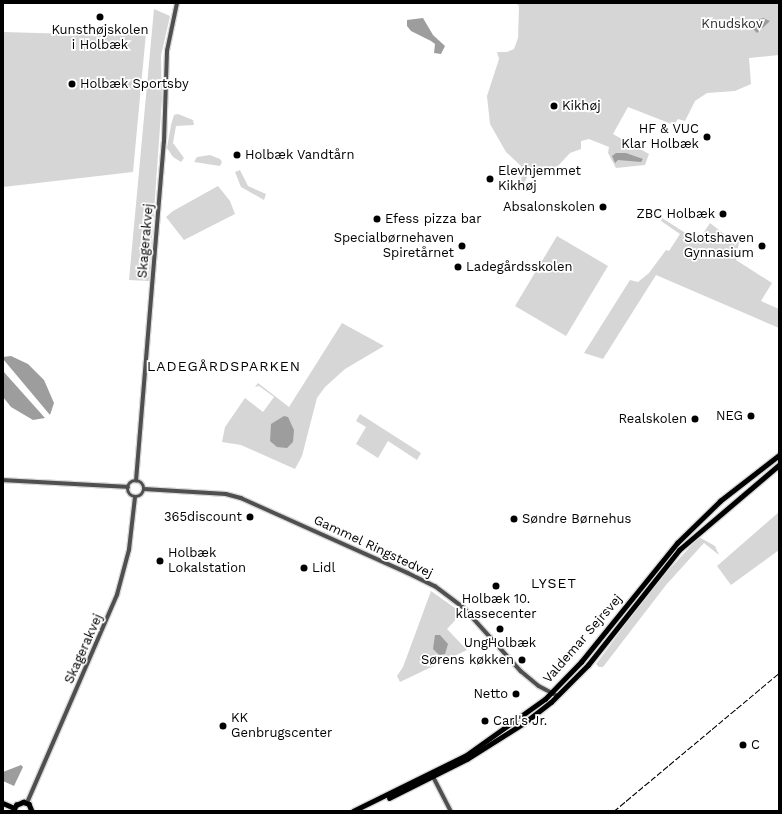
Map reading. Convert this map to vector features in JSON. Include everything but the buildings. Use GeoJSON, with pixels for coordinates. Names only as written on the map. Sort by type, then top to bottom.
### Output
{"type":"FeatureCollection","features":[{"type":"Feature","properties":{"kind":"main road","name":"Valdemar Sejrsvej"},"geometry":{"type":"LineString","coordinates":[[353,811],[432,775],[483,745],[551,693],[600,640],[677,543],[720,501],[779,455]]}},
{"type":"Feature","properties":{"kind":"main road","name":"Valdemar Sejrsvej"},"geometry":{"type":"LineString","coordinates":[[360,811],[432,775],[524,723],[558,696],[588,665],[679,550],[779,465]]}},
{"type":"Feature","properties":{"kind":"main road"},"geometry":{"type":"LineString","coordinates":[[3,803],[13,809],[19,803],[27,803],[32,811]]}},
{"type":"Feature","properties":{"kind":"street","name":"Skagerakvej"},"geometry":{"type":"LineString","coordinates":[[136,481],[164,142],[167,51],[177,3]]}},
{"type":"Feature","properties":{"kind":"street"},"geometry":{"type":"LineString","coordinates":[[3,480],[128,487]]}},
{"type":"Feature","properties":{"kind":"street"},"geometry":{"type":"LineString","coordinates":[[136,481],[142,483],[144,489],[141,495],[135,497],[129,494],[128,487],[131,482],[136,481]]}},
{"type":"Feature","properties":{"kind":"street","name":"Gammel Ringstedvej"},"geometry":{"type":"LineString","coordinates":[[144,489],[226,494],[241,498],[435,586],[464,608],[520,671],[551,693],[558,696]]}},
{"type":"Feature","properties":{"kind":"street","name":"Skagerakvej"},"geometry":{"type":"LineString","coordinates":[[27,803],[114,602],[129,550],[135,497]]}},
{"type":"Feature","properties":{"kind":"street"},"geometry":{"type":"LineString","coordinates":[[432,775],[452,811]]}},
{"type":"Feature","properties":{"kind":"green space","name":"Knudskov"},"geometry":{"type":"Polygon","coordinates":[[[516,3],[779,3],[779,55],[749,58],[751,84],[735,91],[707,93],[695,101],[685,121],[678,119],[674,125],[628,107],[613,134],[649,154],[645,165],[616,168],[608,153],[609,147],[589,139],[581,141],[581,149],[570,153],[556,168],[550,166],[548,174],[531,168],[524,184],[519,181],[521,166],[506,152],[490,124],[487,96],[499,59],[497,52],[507,52],[514,49],[518,38],[519,6],[516,3]]]}},
{"type":"Feature","properties":{"kind":"green space"},"geometry":{"type":"Polygon","coordinates":[[[154,9],[170,16],[161,56],[162,99],[149,281],[129,280],[154,9]]]}},
{"type":"Feature","properties":{"kind":"green space","name":"Holbæk Sportsby"},"geometry":{"type":"Polygon","coordinates":[[[3,32],[107,35],[146,33],[133,172],[3,187],[3,32]]]}},
{"type":"Feature","properties":{"kind":"green space"},"geometry":{"type":"Polygon","coordinates":[[[178,114],[193,120],[194,125],[176,126],[173,143],[184,158],[181,162],[173,157],[167,148],[174,115],[178,114]]]}},
{"type":"Feature","properties":{"kind":"green space"},"geometry":{"type":"Polygon","coordinates":[[[210,155],[220,159],[222,162],[220,166],[194,162],[197,157],[210,155]]]}},
{"type":"Feature","properties":{"kind":"green space"},"geometry":{"type":"Polygon","coordinates":[[[240,170],[248,186],[266,194],[264,200],[241,187],[235,172],[240,170]]]}},
{"type":"Feature","properties":{"kind":"green space"},"geometry":{"type":"Polygon","coordinates":[[[218,186],[230,201],[235,214],[184,240],[166,217],[173,211],[218,186]]]}},
{"type":"Feature","properties":{"kind":"green space"},"geometry":{"type":"Polygon","coordinates":[[[662,218],[698,241],[710,223],[733,241],[737,236],[740,236],[736,260],[772,283],[761,301],[779,309],[779,328],[656,275],[603,359],[584,353],[630,280],[638,282],[649,273],[666,250],[669,251],[680,234],[661,221],[662,218]]]}},
{"type":"Feature","properties":{"kind":"green space"},"geometry":{"type":"Polygon","coordinates":[[[557,236],[608,266],[566,336],[515,306],[557,236]]]}},
{"type":"Feature","properties":{"kind":"green space"},"geometry":{"type":"Polygon","coordinates":[[[342,323],[384,346],[345,369],[325,387],[317,398],[302,456],[295,469],[241,445],[222,442],[225,427],[245,398],[263,412],[274,397],[259,386],[255,387],[258,383],[289,407],[342,323]]]}},
{"type":"Feature","properties":{"kind":"green space"},"geometry":{"type":"Polygon","coordinates":[[[360,414],[421,453],[417,460],[388,441],[378,458],[356,444],[366,427],[356,421],[360,414]]]}},
{"type":"Feature","properties":{"kind":"green space"},"geometry":{"type":"Polygon","coordinates":[[[779,512],[779,550],[731,585],[717,566],[779,512]]]}},
{"type":"Feature","properties":{"kind":"green space"},"geometry":{"type":"Polygon","coordinates":[[[699,537],[715,546],[719,555],[704,543],[666,585],[603,667],[599,667],[596,664],[656,584],[699,537]]]}},
{"type":"Feature","properties":{"kind":"green space"},"geometry":{"type":"Polygon","coordinates":[[[431,591],[462,613],[447,629],[467,650],[400,682],[397,676],[403,667],[431,591]]]}},
{"type":"Feature","properties":{"kind":"shaded area"},"geometry":{"type":"Polygon","coordinates":[[[423,18],[433,35],[445,46],[441,54],[434,53],[435,44],[411,31],[407,26],[407,20],[423,18]]]}},
{"type":"Feature","properties":{"kind":"shaded area"},"geometry":{"type":"Polygon","coordinates":[[[763,18],[770,21],[757,33],[752,28],[752,22],[763,18]]]}},
{"type":"Feature","properties":{"kind":"shaded area"},"geometry":{"type":"Polygon","coordinates":[[[616,153],[626,153],[643,159],[641,162],[618,160],[615,163],[612,156],[616,153]]]}},
{"type":"Feature","properties":{"kind":"shaded area"},"geometry":{"type":"Polygon","coordinates":[[[11,356],[28,364],[44,380],[54,403],[50,415],[3,359],[3,357],[11,356]]]}},
{"type":"Feature","properties":{"kind":"shaded area"},"geometry":{"type":"Polygon","coordinates":[[[3,371],[45,418],[33,420],[11,407],[3,397],[3,371]]]}},
{"type":"Feature","properties":{"kind":"shaded area"},"geometry":{"type":"Polygon","coordinates":[[[284,416],[288,417],[294,430],[293,442],[287,448],[277,447],[270,441],[271,424],[284,416]]]}},
{"type":"Feature","properties":{"kind":"shaded area"},"geometry":{"type":"Polygon","coordinates":[[[435,635],[440,635],[448,644],[445,654],[439,655],[433,649],[435,635]]]}},
{"type":"Feature","properties":{"kind":"shaded area"},"geometry":{"type":"Polygon","coordinates":[[[21,765],[23,767],[14,786],[3,781],[3,772],[21,765]]]}},
{"type":"Feature","properties":{"kind":"railway"},"geometry":{"type":"LineString","coordinates":[[614,811],[779,673]]}},
{"type":"Feature","properties":{"kind":"place","name":"Kunsthøjskolen i Holbæk"},"geometry":{"type":"Point","coordinates":[100,17]}},
{"type":"Feature","properties":{"kind":"place","name":"Holbæk Sportsby"},"geometry":{"type":"Point","coordinates":[72,84]}},
{"type":"Feature","properties":{"kind":"place","name":"Kikhøj"},"geometry":{"type":"Point","coordinates":[554,106]}},
{"type":"Feature","properties":{"kind":"place","name":"HF & VUC Klar Holbæk"},"geometry":{"type":"Point","coordinates":[707,137]}},
{"type":"Feature","properties":{"kind":"place","name":"Holbæk Vandtårn"},"geometry":{"type":"Point","coordinates":[237,155]}},
{"type":"Feature","properties":{"kind":"place","name":"Elevhjemmet Kikhøj"},"geometry":{"type":"Point","coordinates":[490,179]}},
{"type":"Feature","properties":{"kind":"place","name":"Absalonskolen"},"geometry":{"type":"Point","coordinates":[603,207]}},
{"type":"Feature","properties":{"kind":"place","name":"ZBC Holbæk"},"geometry":{"type":"Point","coordinates":[723,214]}},
{"type":"Feature","properties":{"kind":"place","name":"Efess pizza bar"},"geometry":{"type":"Point","coordinates":[377,219]}},
{"type":"Feature","properties":{"kind":"place","name":"Specialbørnehaven Spiretårnet"},"geometry":{"type":"Point","coordinates":[462,246]}},
{"type":"Feature","properties":{"kind":"place","name":"Slotshaven Gynnasium"},"geometry":{"type":"Point","coordinates":[762,246]}},
{"type":"Feature","properties":{"kind":"place","name":"Ladegårdsskolen"},"geometry":{"type":"Point","coordinates":[458,267]}},
{"type":"Feature","properties":{"kind":"place","name":"NEG"},"geometry":{"type":"Point","coordinates":[751,416]}},
{"type":"Feature","properties":{"kind":"place","name":"Realskolen"},"geometry":{"type":"Point","coordinates":[695,419]}},
{"type":"Feature","properties":{"kind":"place","name":"365discount"},"geometry":{"type":"Point","coordinates":[250,517]}},
{"type":"Feature","properties":{"kind":"place","name":"Søndre Børnehus"},"geometry":{"type":"Point","coordinates":[514,519]}},
{"type":"Feature","properties":{"kind":"place","name":"Holbæk Lokalstation"},"geometry":{"type":"Point","coordinates":[160,561]}},
{"type":"Feature","properties":{"kind":"place","name":"Lidl"},"geometry":{"type":"Point","coordinates":[304,568]}},
{"type":"Feature","properties":{"kind":"place","name":"Holbæk 10. klassecenter"},"geometry":{"type":"Point","coordinates":[496,586]}},
{"type":"Feature","properties":{"kind":"place","name":"UngHolbæk"},"geometry":{"type":"Point","coordinates":[500,629]}},
{"type":"Feature","properties":{"kind":"place","name":"Sørens køkken"},"geometry":{"type":"Point","coordinates":[522,660]}},
{"type":"Feature","properties":{"kind":"place","name":"Netto"},"geometry":{"type":"Point","coordinates":[516,694]}},
{"type":"Feature","properties":{"kind":"place","name":"Carl's Jr."},"geometry":{"type":"Point","coordinates":[485,721]}},
{"type":"Feature","properties":{"kind":"place","name":"KK Genbrugscenter"},"geometry":{"type":"Point","coordinates":[223,726]}},
{"type":"Feature","properties":{"kind":"place","name":"C"},"geometry":{"type":"Point","coordinates":[743,745]}},
{"type":"Feature","properties":{"kind":"district","name":"LADEGÅRDSPARKEN"},"geometry":{"type":"Point","coordinates":[224,366]}},
{"type":"Feature","properties":{"kind":"district","name":"LYSET"},"geometry":{"type":"Point","coordinates":[554,583]}}]}
